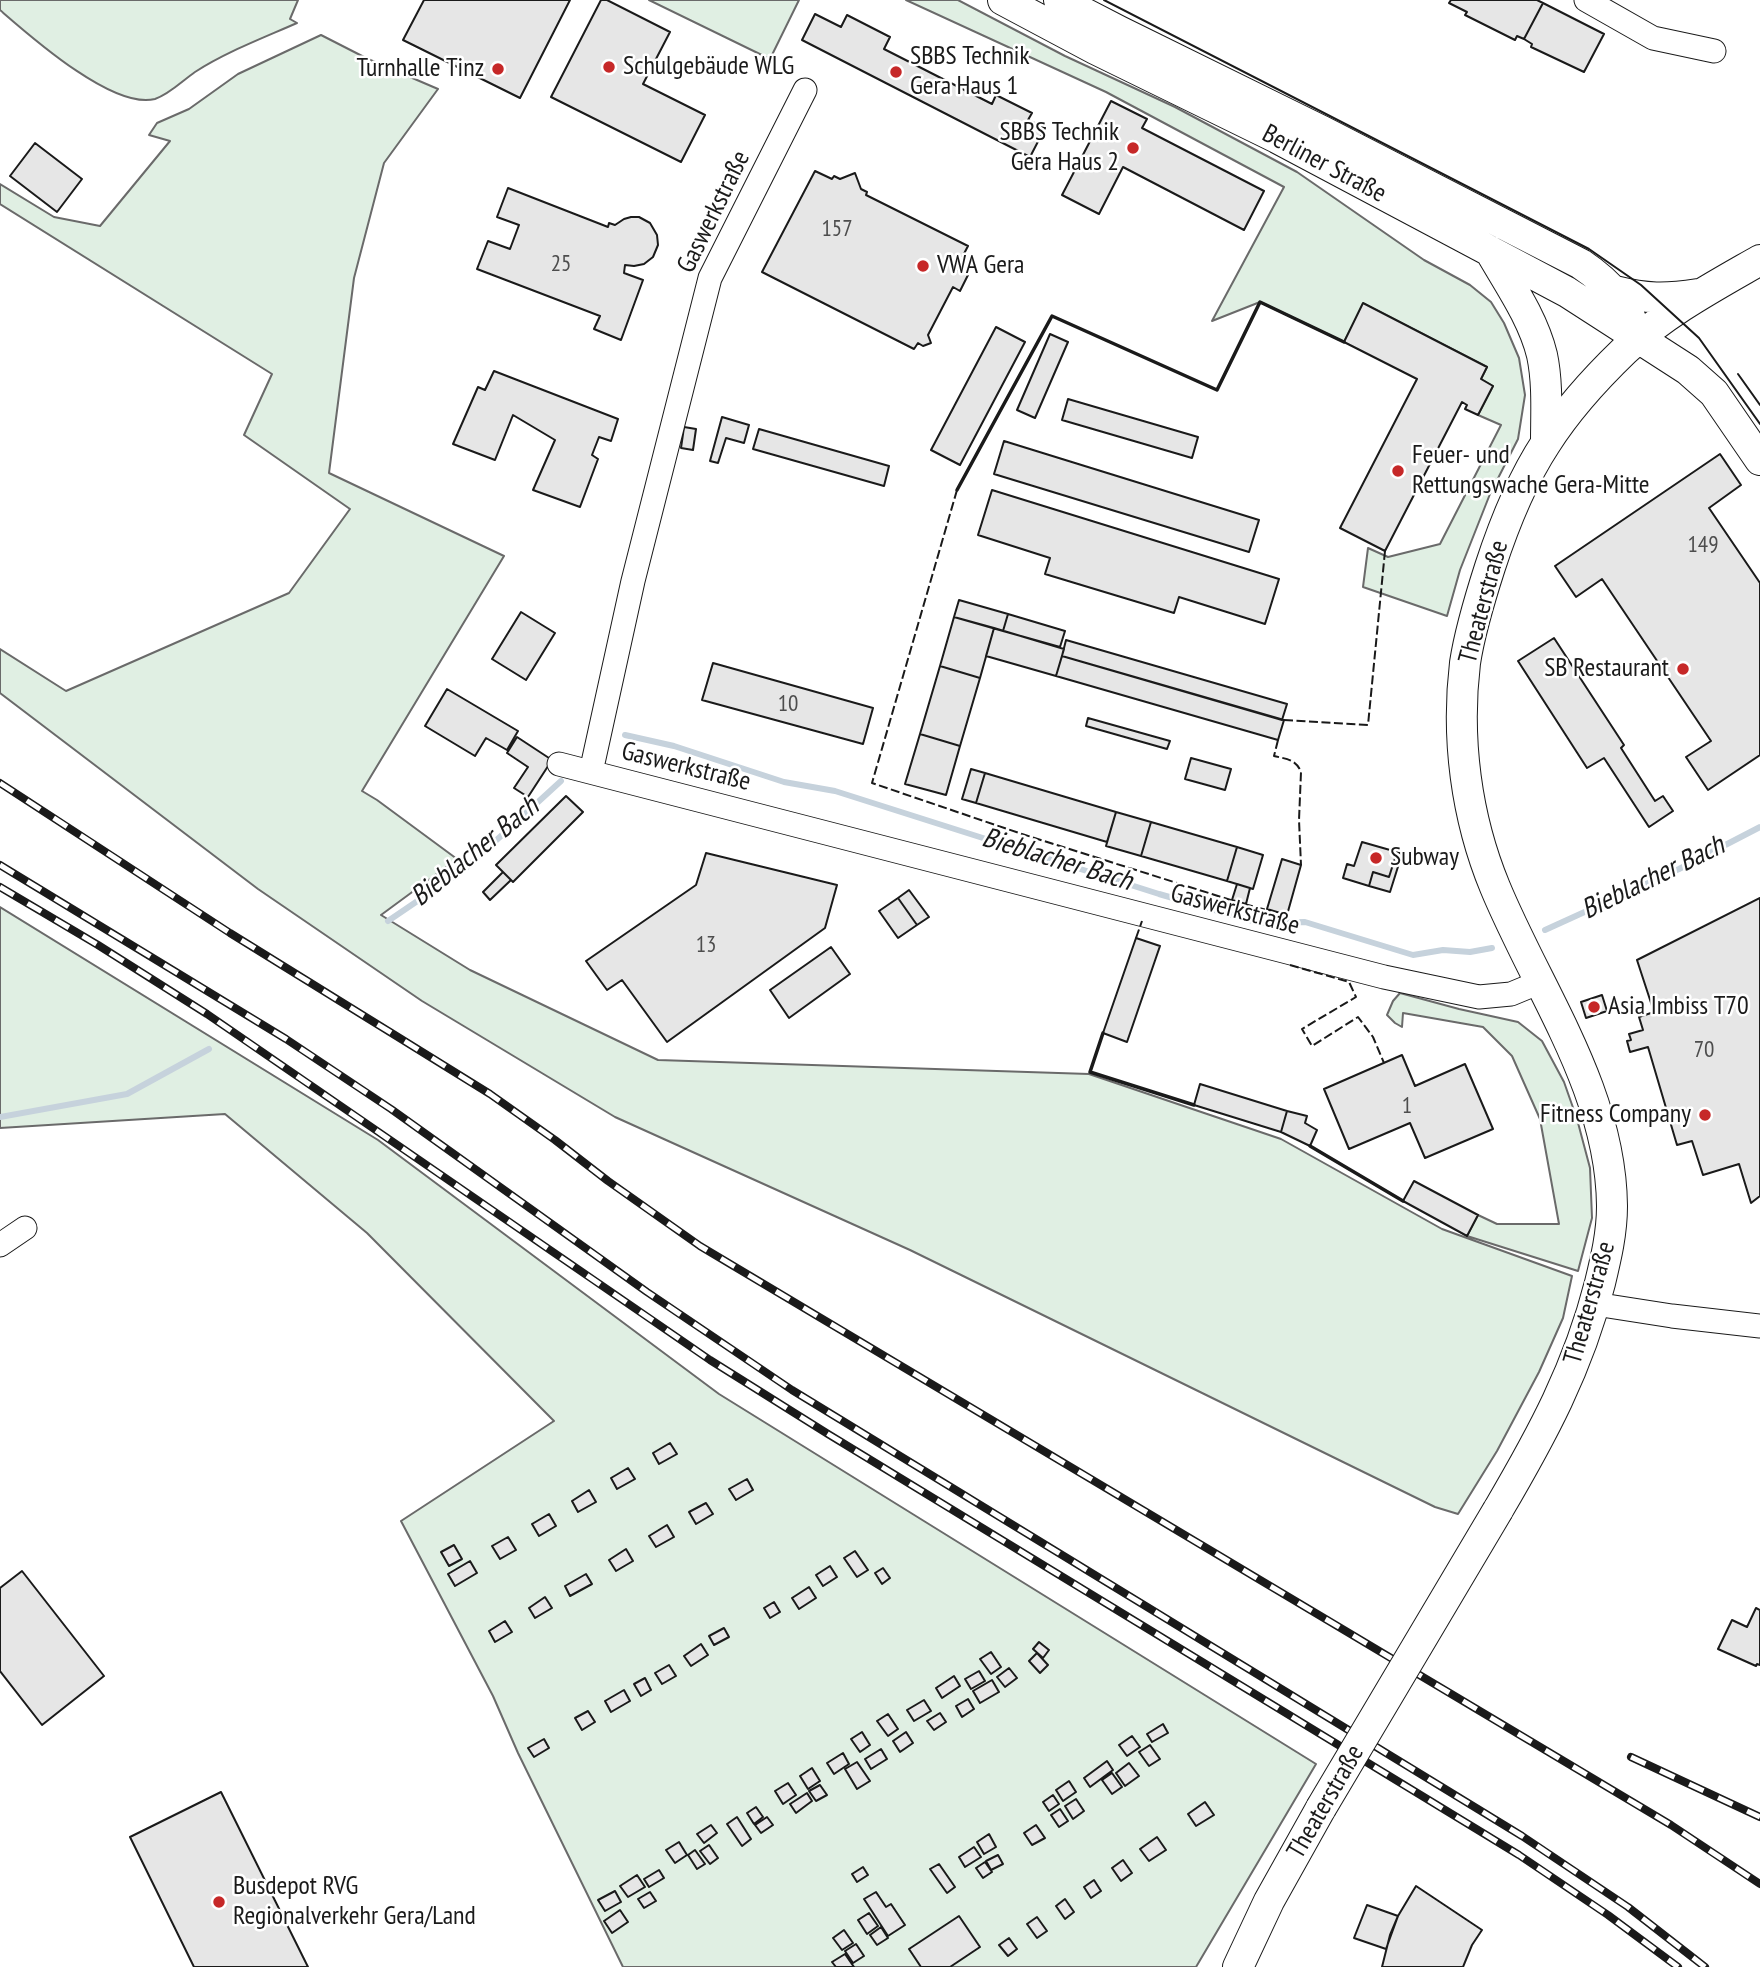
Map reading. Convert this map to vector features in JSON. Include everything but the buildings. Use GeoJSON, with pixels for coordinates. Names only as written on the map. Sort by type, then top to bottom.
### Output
{"type":"FeatureCollection","features":[{"type":"Feature","properties":{"kind":"main road","name":"Berliner Straße"},"geometry":{"type":"LineString","coordinates":[[1003,0],[1095,49],[1277,138],[1567,292],[1688,370],[1714,393],[1760,460]]}},
{"type":"Feature","properties":{"kind":"main road","name":"Berliner Straße"},"geometry":{"type":"LineString","coordinates":[[1059,0],[1581,264],[1615,291],[1627,309],[1639,338]]}},
{"type":"Feature","properties":{"kind":"main road"},"geometry":{"type":"LineString","coordinates":[[1490,251],[1527,316],[1541,352],[1545,373],[1546,443]]}},
{"type":"Feature","properties":{"kind":"main road","name":"Theaterstraße"},"geometry":{"type":"LineString","coordinates":[[1238,1967],[1269,1901],[1321,1808],[1498,1510],[1554,1410],[1579,1353],[1595,1304],[1609,1246],[1612,1207],[1609,1167],[1591,1097],[1574,1052],[1502,903],[1480,845],[1470,807],[1465,769],[1462,701],[1465,662],[1473,624],[1506,521],[1546,443],[1593,383],[1639,338],[1672,313],[1760,260]]}},
{"type":"Feature","properties":{"kind":"main road"},"geometry":{"type":"LineString","coordinates":[[1615,291],[1656,299],[1705,292]]}},
{"type":"Feature","properties":{"kind":"street"},"geometry":{"type":"LineString","coordinates":[[1586,0],[1653,38],[1714,51]]}},
{"type":"Feature","properties":{"kind":"street","name":"Gaswerkstraße"},"geometry":{"type":"LineString","coordinates":[[591,772],[633,581],[710,278],[805,90]]}},
{"type":"Feature","properties":{"kind":"street","name":"Gaswerkstraße"},"geometry":{"type":"LineString","coordinates":[[559,764],[1384,976],[1479,997],[1511,994],[1540,982]]}},
{"type":"Feature","properties":{"kind":"street"},"geometry":{"type":"LineString","coordinates":[[0,1245],[26,1228]]}},
{"type":"Feature","properties":{"kind":"street"},"geometry":{"type":"LineString","coordinates":[[1595,1304],[1760,1326]]}},
{"type":"Feature","properties":{"kind":"green space"},"geometry":{"type":"Polygon","coordinates":[[[0,0],[298,0],[290,19],[297,23],[219,58],[160,97],[138,99],[95,83],[73,68],[0,10],[0,0]]]}},
{"type":"Feature","properties":{"kind":"green space"},"geometry":{"type":"Polygon","coordinates":[[[649,0],[799,0],[770,59],[649,0]]]}},
{"type":"Feature","properties":{"kind":"green space"},"geometry":{"type":"Polygon","coordinates":[[[906,0],[958,0],[1065,56],[1175,107],[1297,172],[1424,260],[1470,285],[1491,302],[1504,323],[1519,358],[1525,395],[1518,439],[1490,494],[1460,570],[1447,616],[1363,587],[1368,548],[1388,557],[1440,544],[1501,425],[1478,415],[1493,386],[1481,379],[1487,367],[1364,304],[1344,342],[1260,302],[1212,321],[1284,187],[1106,92],[906,0]]]}},
{"type":"Feature","properties":{"kind":"green space"},"geometry":{"type":"Polygon","coordinates":[[[321,35],[438,89],[384,163],[354,278],[329,473],[504,556],[362,791],[457,859],[381,915],[470,970],[658,1060],[1089,1074],[1281,1139],[1442,1229],[1572,1276],[1563,1318],[1539,1372],[1497,1451],[1458,1514],[1435,1507],[910,1250],[615,1117],[422,1001],[258,889],[0,693],[0,649],[66,691],[289,593],[350,509],[244,435],[272,374],[0,204],[0,184],[54,217],[100,226],[170,141],[149,135],[157,123],[189,109],[238,74],[321,35]]]}},
{"type":"Feature","properties":{"kind":"green space"},"geometry":{"type":"Polygon","coordinates":[[[0,907],[378,1140],[719,1394],[1316,1764],[1196,1967],[623,1967],[518,1753],[493,1696],[401,1521],[554,1421],[367,1233],[225,1114],[0,1128],[0,907]]]}},
{"type":"Feature","properties":{"kind":"green space"},"geometry":{"type":"Polygon","coordinates":[[[1400,993],[1518,1022],[1542,1041],[1564,1082],[1590,1168],[1592,1218],[1578,1271],[1467,1236],[1478,1215],[1497,1224],[1559,1224],[1540,1119],[1512,1056],[1483,1027],[1403,1013],[1402,1027],[1387,1015],[1400,993]]]}},
{"type":"Feature","properties":{"kind":"waterway","name":"Bieblacher Bach"},"geometry":{"type":"LineString","coordinates":[[625,735],[674,746],[784,782],[835,791],[1159,894],[1260,923],[1305,922],[1413,955],[1443,950],[1470,952],[1492,948]]}},
{"type":"Feature","properties":{"kind":"waterway","name":"Bieblacher Bach"},"geometry":{"type":"LineString","coordinates":[[388,921],[466,868],[561,781]]}},
{"type":"Feature","properties":{"kind":"waterway","name":"Bieblacher Bach"},"geometry":{"type":"LineString","coordinates":[[1545,930],[1679,869],[1760,827]]}},
{"type":"Feature","properties":{"kind":"waterway","name":"Bieblacher Bach"},"geometry":{"type":"LineString","coordinates":[[0,1117],[127,1094],[209,1049]]}},
{"type":"Feature","properties":{"kind":"tram line"},"geometry":{"type":"LineString","coordinates":[[1104,0],[1589,249],[1641,285],[1699,338],[1760,424]]}},
{"type":"Feature","properties":{"kind":"tram line"},"geometry":{"type":"LineString","coordinates":[[1738,374],[1760,405]]}},
{"type":"Feature","properties":{"kind":"railway"},"geometry":{"type":"LineString","coordinates":[[0,783],[230,933],[490,1094],[700,1246],[1671,1825],[1760,1884]]}},
{"type":"Feature","properties":{"kind":"railway"},"geometry":{"type":"LineString","coordinates":[[0,865],[286,1039],[391,1109],[647,1292],[792,1390],[1522,1836],[1628,1907],[1705,1967]]}},
{"type":"Feature","properties":{"kind":"railway"},"geometry":{"type":"LineString","coordinates":[[0,887],[207,1014],[710,1360],[1519,1855],[1608,1915],[1678,1967]]}},
{"type":"Feature","properties":{"kind":"railway"},"geometry":{"type":"LineString","coordinates":[[1631,1757],[1760,1817]]}},
{"type":"Feature","properties":{"kind":"fence"},"geometry":{"type":"LineString","coordinates":[[957,490],[872,783],[1234,901]]}},
{"type":"Feature","properties":{"kind":"fence"},"geometry":{"type":"LineString","coordinates":[[1284,720],[1368,725],[1385,551]]}},
{"type":"Feature","properties":{"kind":"fence"},"geometry":{"type":"LineString","coordinates":[[1278,740],[1274,756],[1293,762],[1301,772],[1301,865]]}},
{"type":"Feature","properties":{"kind":"fence"},"geometry":{"type":"LineString","coordinates":[[1244,904],[1271,911]]}},
{"type":"Feature","properties":{"kind":"fence"},"geometry":{"type":"LineString","coordinates":[[1136,938],[1142,921]]}},
{"type":"Feature","properties":{"kind":"fence"},"geometry":{"type":"LineString","coordinates":[[1290,965],[1349,982],[1356,997],[1302,1029],[1312,1046],[1358,1017],[1373,1037],[1384,1063]]}},
{"type":"Feature","properties":{"kind":"wall"},"geometry":{"type":"LineString","coordinates":[[957,490],[1052,316],[1217,390],[1260,302],[1344,342]]}},
{"type":"Feature","properties":{"kind":"wall"},"geometry":{"type":"LineString","coordinates":[[1103,1033],[1090,1072],[1194,1105]]}},
{"type":"Feature","properties":{"kind":"wall"},"geometry":{"type":"LineString","coordinates":[[1310,1146],[1403,1201]]}},
{"type":"Feature","properties":{"kind":"place","name":"Schulgebäude WLG"},"geometry":{"type":"Point","coordinates":[609,67]}},
{"type":"Feature","properties":{"kind":"place","name":"Turnhalle Tinz"},"geometry":{"type":"Point","coordinates":[498,69]}},
{"type":"Feature","properties":{"kind":"place","name":"SBBS Technik Gera Haus 1"},"geometry":{"type":"Point","coordinates":[896,72]}},
{"type":"Feature","properties":{"kind":"place","name":"SBBS Technik Gera Haus 2"},"geometry":{"type":"Point","coordinates":[1133,148]}},
{"type":"Feature","properties":{"kind":"place","name":"VWA Gera"},"geometry":{"type":"Point","coordinates":[923,266]}},
{"type":"Feature","properties":{"kind":"place","name":"Feuer- und Rettungswache Gera-Mitte"},"geometry":{"type":"Point","coordinates":[1398,471]}},
{"type":"Feature","properties":{"kind":"place","name":"SB Restaurant"},"geometry":{"type":"Point","coordinates":[1683,669]}},
{"type":"Feature","properties":{"kind":"place","name":"Subway"},"geometry":{"type":"Point","coordinates":[1376,858]}},
{"type":"Feature","properties":{"kind":"place","name":"Asia Imbiss T70"},"geometry":{"type":"Point","coordinates":[1594,1007]}},
{"type":"Feature","properties":{"kind":"place","name":"Fitness Company"},"geometry":{"type":"Point","coordinates":[1705,1115]}},
{"type":"Feature","properties":{"kind":"place","name":"Busdepot RVG Regionalverkehr Gera/Land"},"geometry":{"type":"Point","coordinates":[219,1902]}}]}
